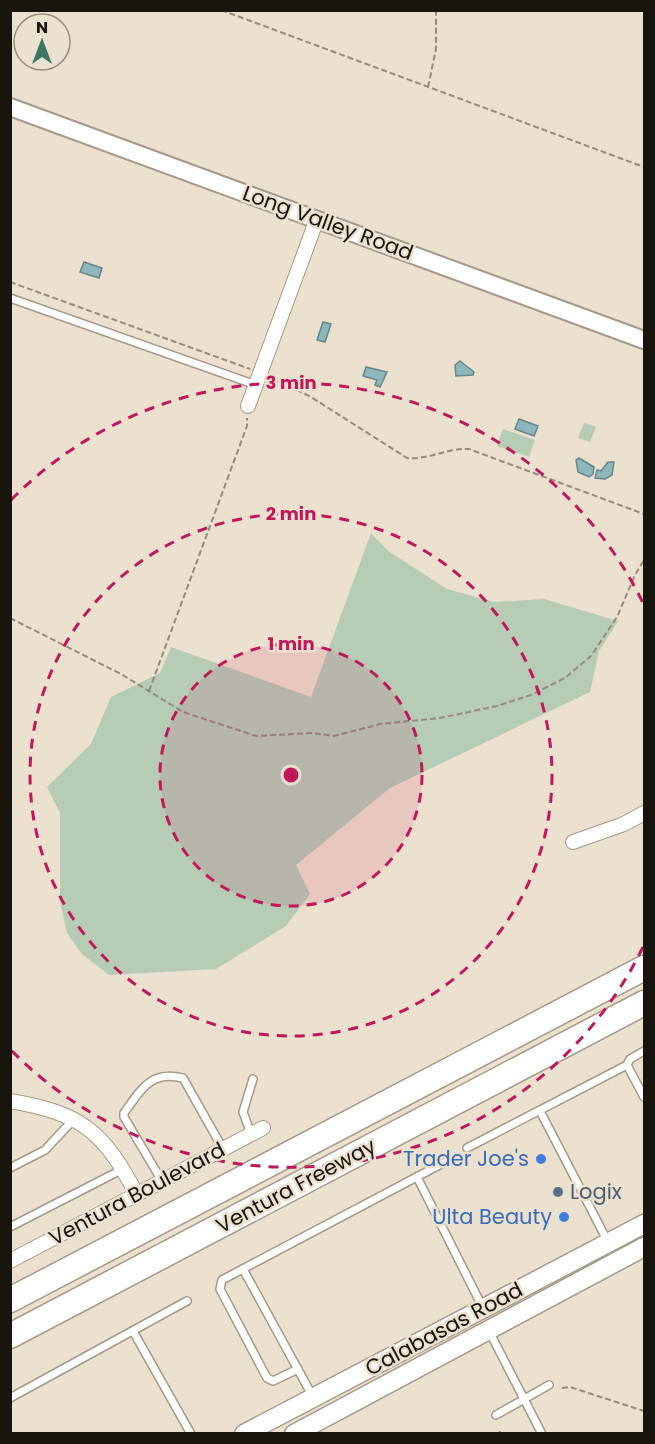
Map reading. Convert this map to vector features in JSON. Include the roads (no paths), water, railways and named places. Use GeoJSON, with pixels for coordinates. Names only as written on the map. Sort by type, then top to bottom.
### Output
{"type":"FeatureCollection","features":[{"type":"Feature","properties":{"kind":"highway","name":"Ventura Freeway"},"geometry":{"type":"LineString","coordinates":[[10,1300],[645,968]]}},
{"type":"Feature","properties":{"kind":"highway","name":"Ventura Freeway"},"geometry":{"type":"LineString","coordinates":[[10,1336],[645,1003]]}},
{"type":"Feature","properties":{"kind":"highway"},"geometry":{"type":"LineString","coordinates":[[10,1343],[35,1324]]}},
{"type":"Feature","properties":{"kind":"main road","name":"Calabasas Road"},"geometry":{"type":"LineString","coordinates":[[244,1434],[645,1224]]}},
{"type":"Feature","properties":{"kind":"main road","name":"Calabasas Road"},"geometry":{"type":"LineString","coordinates":[[294,1434],[488,1328],[645,1247]]}},
{"type":"Feature","properties":{"kind":"main road"},"geometry":{"type":"LineString","coordinates":[[481,1310],[488,1328]]}},
{"type":"Feature","properties":{"kind":"street","name":"Long Valley Road"},"geometry":{"type":"LineString","coordinates":[[10,107],[645,340]]}},
{"type":"Feature","properties":{"kind":"street"},"geometry":{"type":"LineString","coordinates":[[248,406],[317,219]]}},
{"type":"Feature","properties":{"kind":"street"},"geometry":{"type":"LineString","coordinates":[[573,842],[624,824],[645,813]]}},
{"type":"Feature","properties":{"kind":"street"},"geometry":{"type":"LineString","coordinates":[[10,1101],[59,1112],[103,1140],[137,1195]]}},
{"type":"Feature","properties":{"kind":"street","name":"Ventura Boulevard"},"geometry":{"type":"LineString","coordinates":[[10,1261],[257,1131]]}},
{"type":"Feature","properties":{"kind":"lane"},"geometry":{"type":"LineString","coordinates":[[10,298],[258,379]]}},
{"type":"Feature","properties":{"kind":"lane"},"geometry":{"type":"LineString","coordinates":[[467,1148],[627,1065],[630,1059],[645,1051]]}},
{"type":"Feature","properties":{"kind":"lane"},"geometry":{"type":"LineString","coordinates":[[627,1065],[645,1097]]}},
{"type":"Feature","properties":{"kind":"lane"},"geometry":{"type":"LineString","coordinates":[[162,1181],[124,1117],[124,1113],[148,1081],[159,1077],[183,1078],[223,1149]]}},
{"type":"Feature","properties":{"kind":"lane"},"geometry":{"type":"LineString","coordinates":[[253,1079],[243,1112],[257,1131]]}},
{"type":"Feature","properties":{"kind":"lane"},"geometry":{"type":"LineString","coordinates":[[540,1111],[609,1242]]}},
{"type":"Feature","properties":{"kind":"lane"},"geometry":{"type":"LineString","coordinates":[[10,1168],[45,1149],[73,1120]]}},
{"type":"Feature","properties":{"kind":"lane"},"geometry":{"type":"LineString","coordinates":[[298,1369],[273,1381],[267,1378],[220,1289],[222,1280],[445,1162]]}},
{"type":"Feature","properties":{"kind":"lane"},"geometry":{"type":"LineString","coordinates":[[10,1227],[123,1169]]}},
{"type":"Feature","properties":{"kind":"lane"},"geometry":{"type":"LineString","coordinates":[[417,1177],[481,1310]]}},
{"type":"Feature","properties":{"kind":"lane"},"geometry":{"type":"LineString","coordinates":[[243,1269],[313,1397]]}},
{"type":"Feature","properties":{"kind":"lane"},"geometry":{"type":"LineString","coordinates":[[10,1398],[187,1301]]}},
{"type":"Feature","properties":{"kind":"lane"},"geometry":{"type":"LineString","coordinates":[[488,1328],[542,1434]]}},
{"type":"Feature","properties":{"kind":"lane"},"geometry":{"type":"LineString","coordinates":[[134,1331],[191,1434]]}},
{"type":"Feature","properties":{"kind":"lane"},"geometry":{"type":"LineString","coordinates":[[495,1415],[549,1385]]}},
{"type":"Feature","properties":{"kind":"water"},"geometry":{"type":"Polygon","coordinates":[[[84,262],[102,268],[99,278],[80,272],[84,262]]]}},
{"type":"Feature","properties":{"kind":"water"},"geometry":{"type":"Polygon","coordinates":[[[323,322],[331,324],[325,342],[317,340],[323,322]]]}},
{"type":"Feature","properties":{"kind":"water"},"geometry":{"type":"Polygon","coordinates":[[[460,361],[474,372],[473,375],[456,376],[455,365],[460,361]]]}},
{"type":"Feature","properties":{"kind":"water"},"geometry":{"type":"Polygon","coordinates":[[[366,367],[387,372],[380,387],[375,385],[377,380],[363,376],[366,367]]]}},
{"type":"Feature","properties":{"kind":"water"},"geometry":{"type":"Polygon","coordinates":[[[519,419],[538,426],[534,436],[515,429],[519,419]]]}},
{"type":"Feature","properties":{"kind":"water"},"geometry":{"type":"Polygon","coordinates":[[[579,458],[594,467],[593,474],[589,477],[578,472],[576,460],[579,458]]]}},
{"type":"Feature","properties":{"kind":"water"},"geometry":{"type":"Polygon","coordinates":[[[608,462],[614,462],[612,475],[605,479],[595,478],[597,470],[601,471],[608,462]]]}},
{"type":"Feature","properties":{"kind":"place","name":"Trader Joe's"},"geometry":{"type":"Point","coordinates":[541,1159]}},
{"type":"Feature","properties":{"kind":"place","name":"Logix"},"geometry":{"type":"Point","coordinates":[558,1192]}},
{"type":"Feature","properties":{"kind":"place","name":"Ulta Beauty"},"geometry":{"type":"Point","coordinates":[564,1217]}}]}
